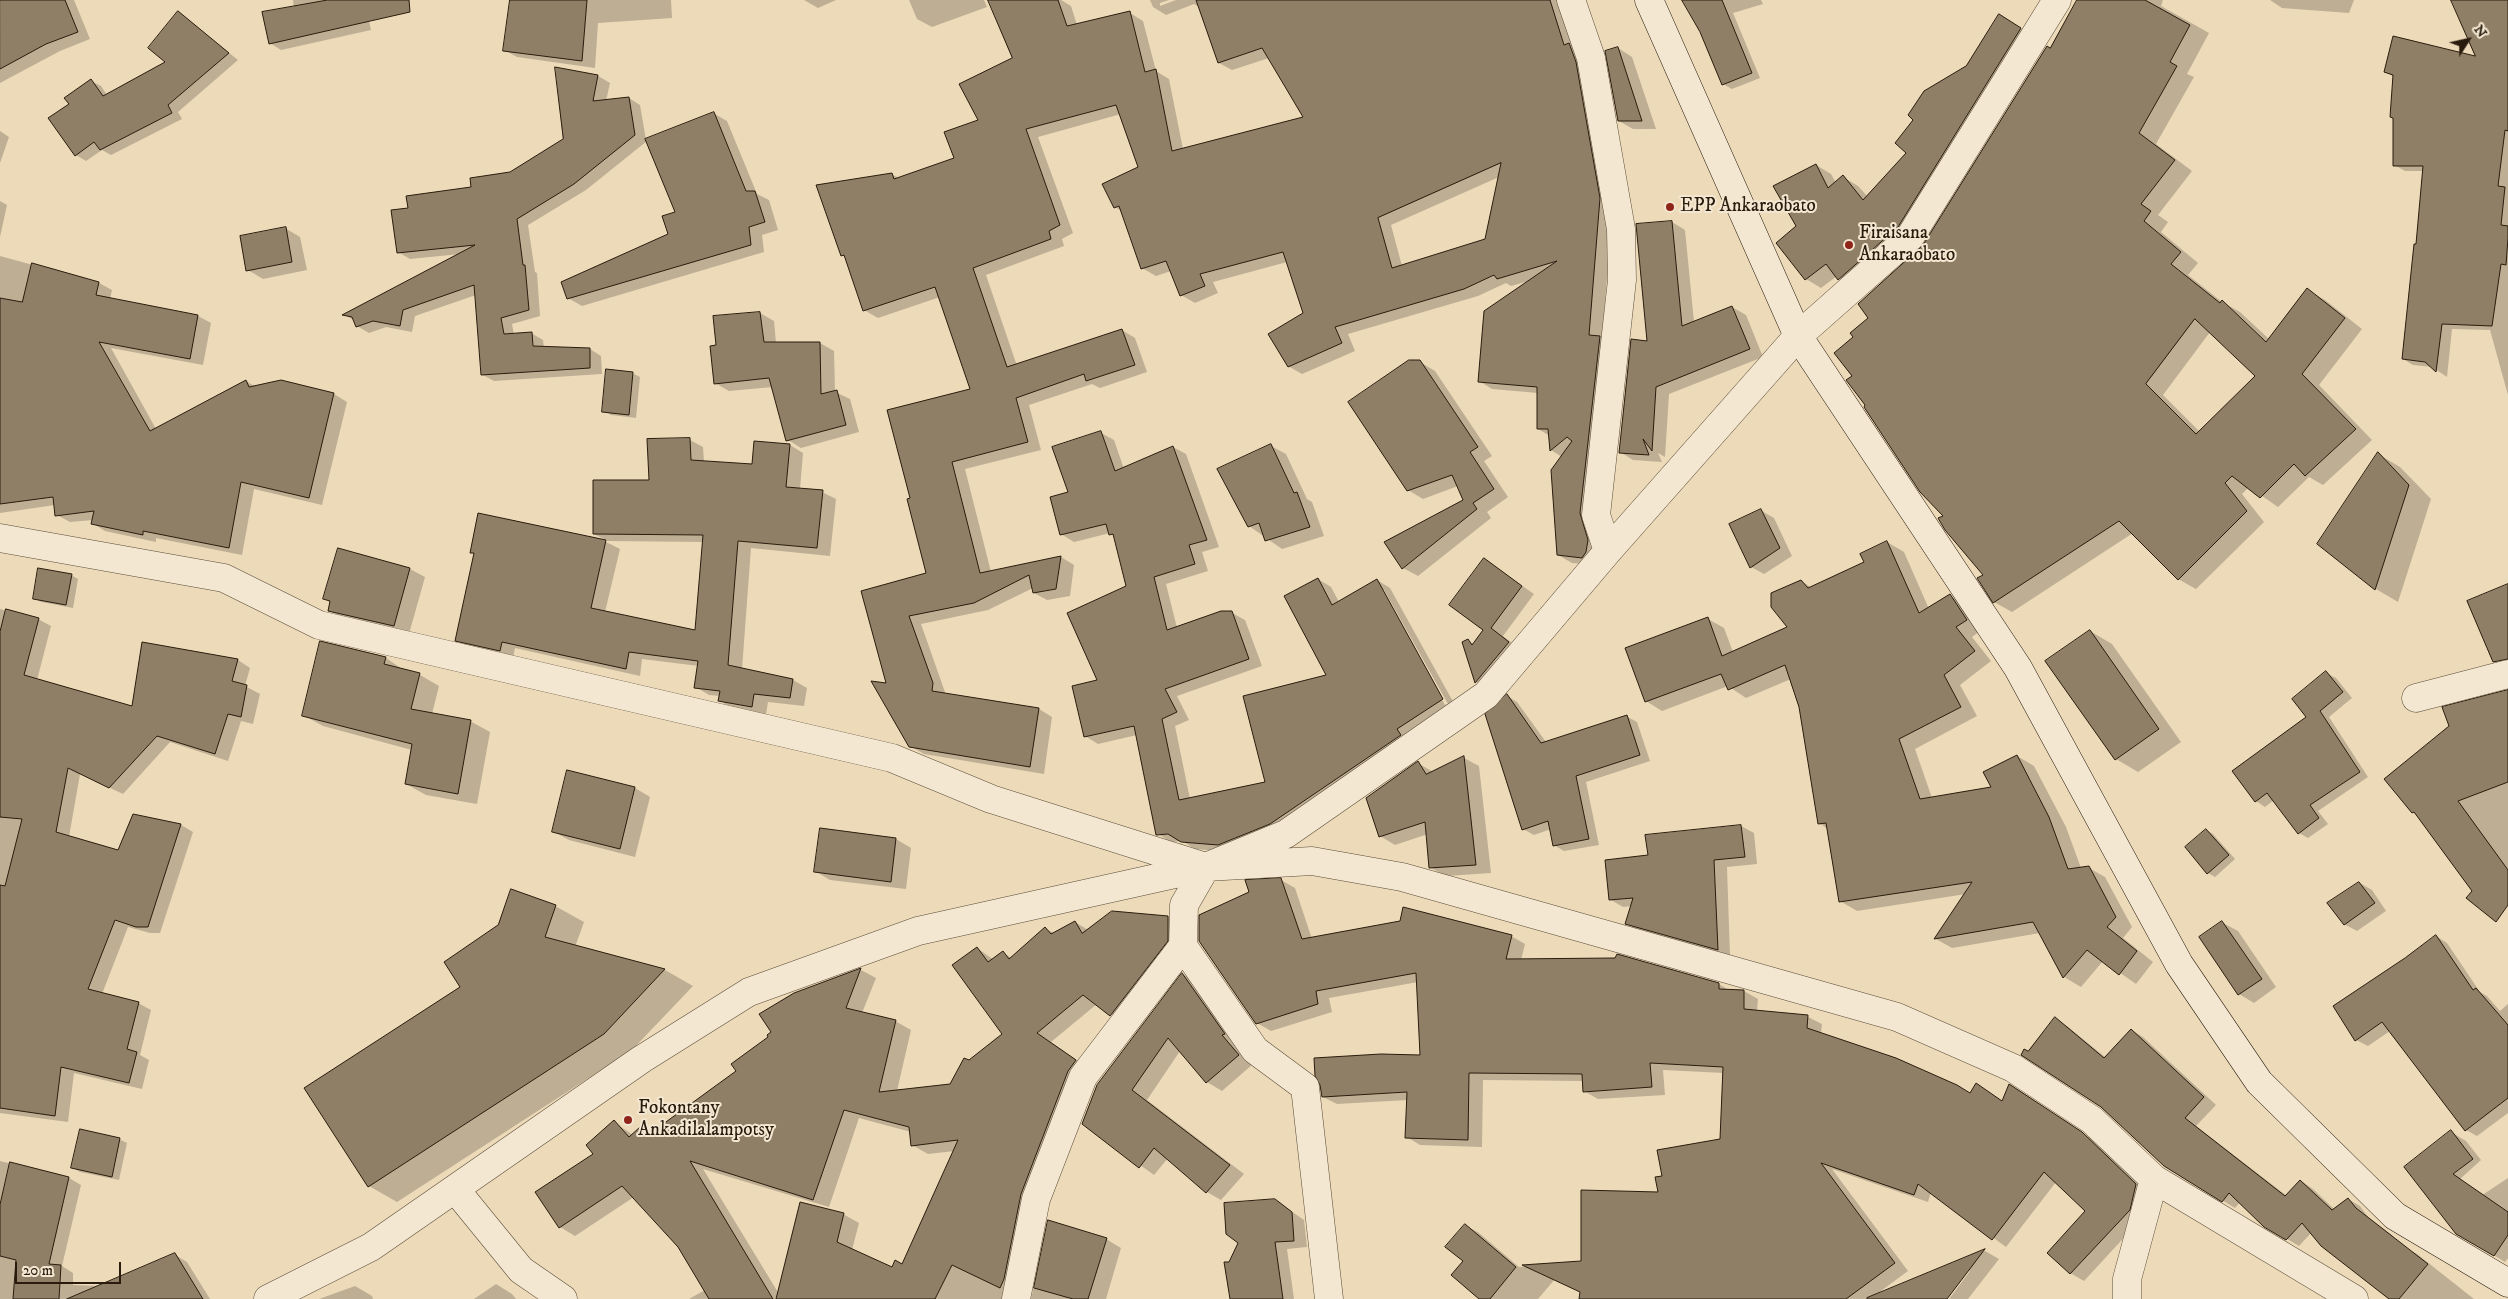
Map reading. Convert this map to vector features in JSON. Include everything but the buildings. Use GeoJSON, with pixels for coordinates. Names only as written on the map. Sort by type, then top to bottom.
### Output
{"type":"FeatureCollection","features":[{"type":"Feature","properties":{"kind":"street"},"geometry":{"type":"LineString","coordinates":[[1571,0],[1591,58],[1621,229],[1622,280],[1596,514],[1608,551]]}},
{"type":"Feature","properties":{"kind":"street"},"geometry":{"type":"LineString","coordinates":[[1649,0],[1798,336],[2018,668],[2178,964],[2259,1082],[2394,1216],[2508,1283]]}},
{"type":"Feature","properties":{"kind":"street"},"geometry":{"type":"LineString","coordinates":[[1329,1299],[1305,1087],[1255,1050],[1184,946],[1184,905],[1206,867],[1286,834],[1486,695],[1608,551],[1798,336],[1910,237],[2057,0]]}},
{"type":"Feature","properties":{"kind":"street"},"geometry":{"type":"LineString","coordinates":[[0,538],[224,578],[319,626],[892,758],[991,800],[1206,867]]}},
{"type":"Feature","properties":{"kind":"street"},"geometry":{"type":"LineString","coordinates":[[2416,698],[2508,674]]}},
{"type":"Feature","properties":{"kind":"street"},"geometry":{"type":"LineString","coordinates":[[268,1299],[371,1247],[642,1059],[749,992],[918,931],[1206,867],[1312,861],[1402,877],[1897,1017],[2013,1068],[2092,1120],[2154,1179],[2354,1299]]}},
{"type":"Feature","properties":{"kind":"street"},"geometry":{"type":"LineString","coordinates":[[1016,1299],[1036,1199],[1083,1077],[1184,946]]}},
{"type":"Feature","properties":{"kind":"street"},"geometry":{"type":"LineString","coordinates":[[2127,1299],[2127,1279],[2154,1179]]}},
{"type":"Feature","properties":{"kind":"street"},"geometry":{"type":"LineString","coordinates":[[455,1190],[521,1270],[562,1299]]}},
{"type":"Feature","properties":{"kind":"place","name":"EPP Ankaraobato"},"geometry":{"type":"Point","coordinates":[1670,207]}},
{"type":"Feature","properties":{"kind":"place","name":"Firaisana Ankaraobato"},"geometry":{"type":"Point","coordinates":[1849,245]}},
{"type":"Feature","properties":{"kind":"place","name":"Fokontany Ankadilalampotsy"},"geometry":{"type":"Point","coordinates":[628,1120]}}]}
